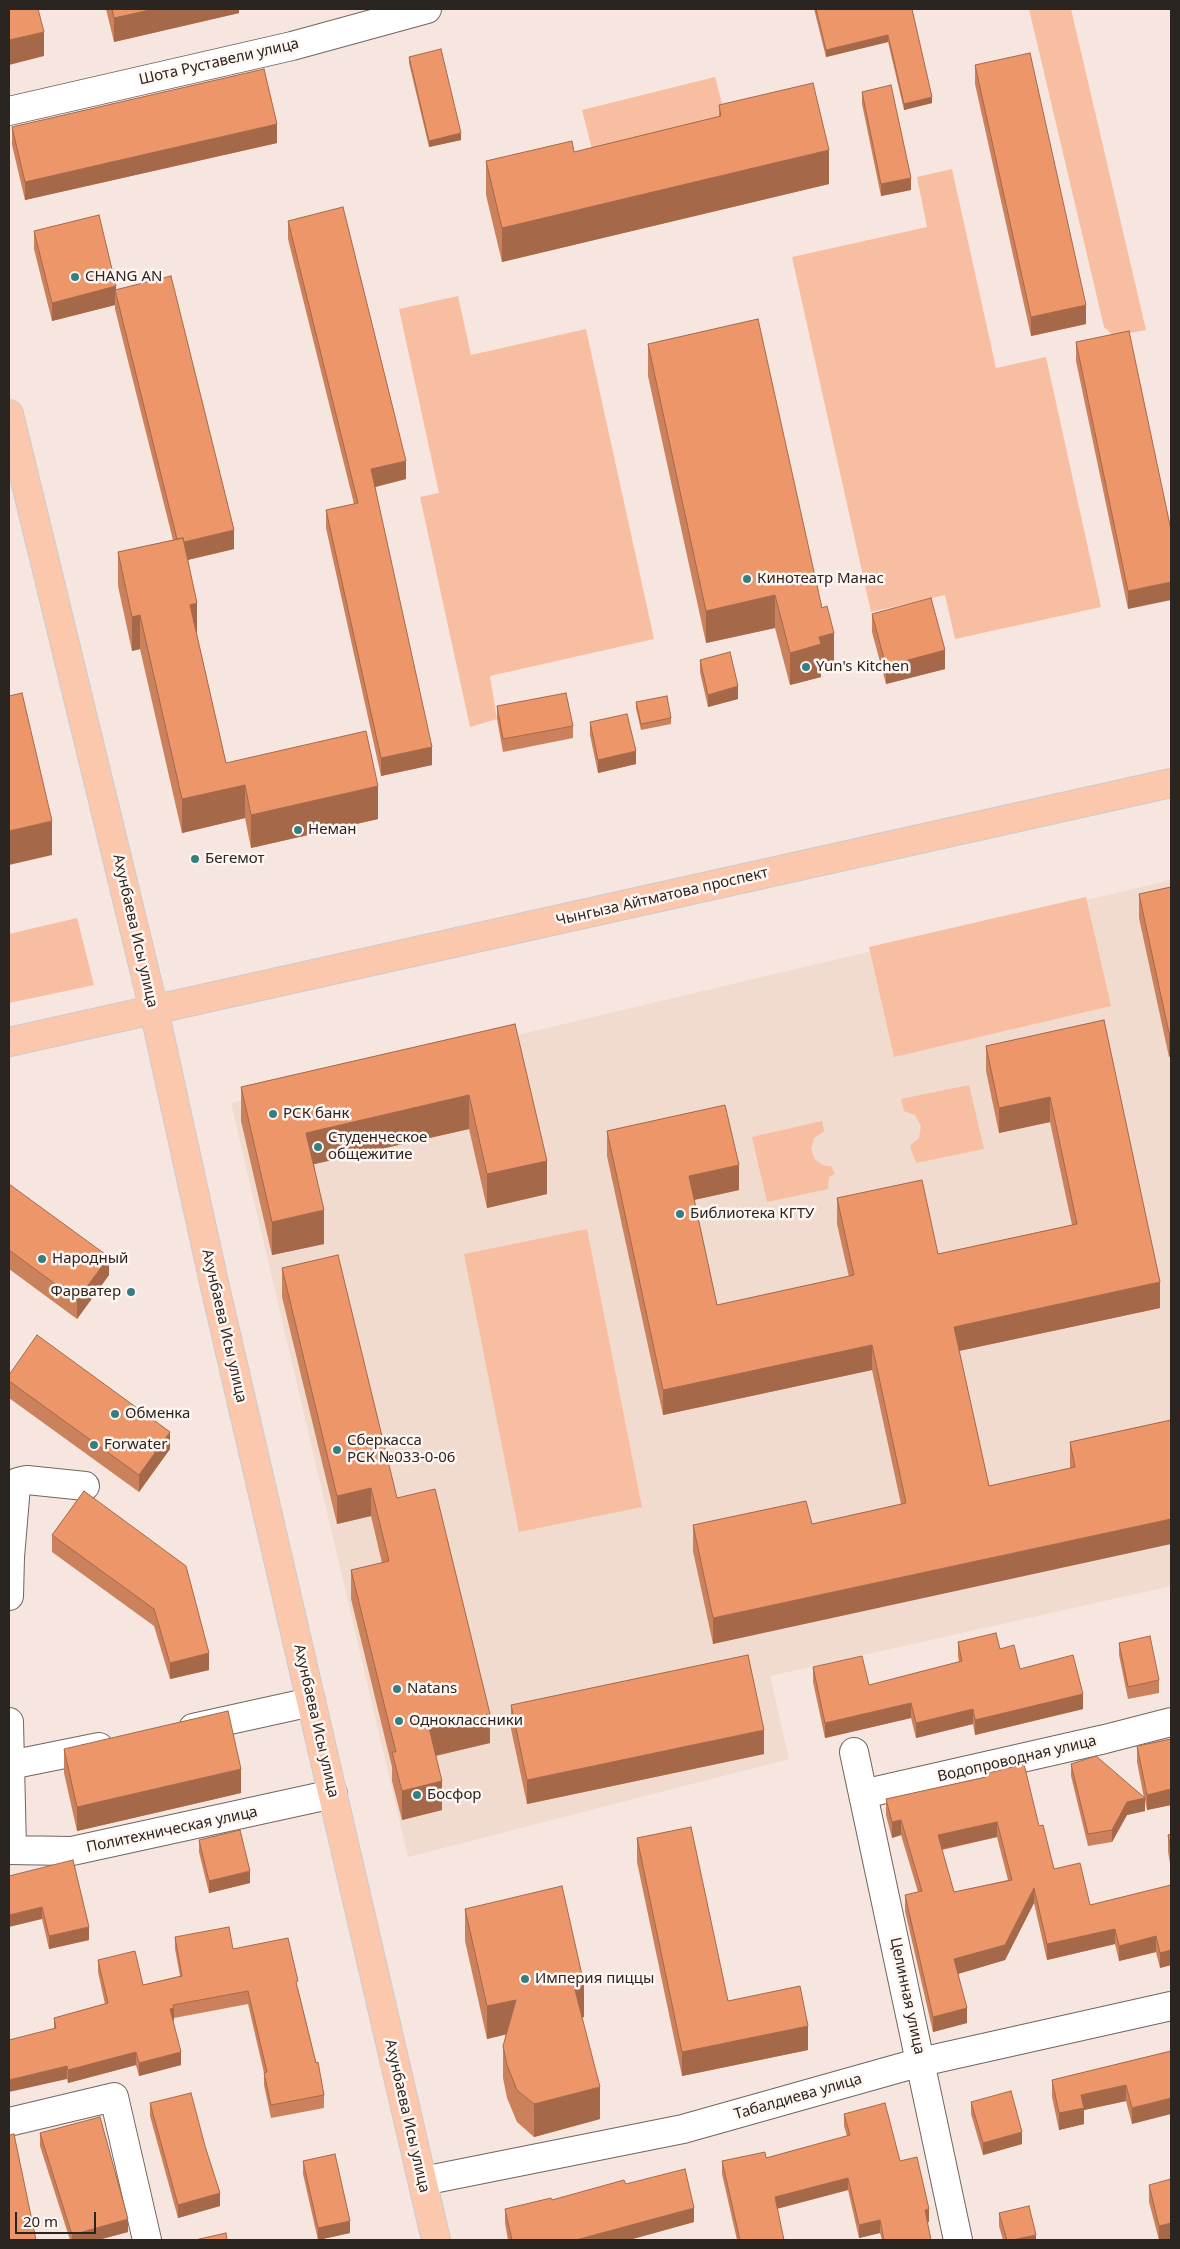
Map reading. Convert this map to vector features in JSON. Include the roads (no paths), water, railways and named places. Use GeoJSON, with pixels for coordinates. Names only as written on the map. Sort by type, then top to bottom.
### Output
{"type":"FeatureCollection","features":[{"type":"Feature","properties":{"kind":"main road","name":"Ахунбаева Исы улица"},"geometry":{"type":"LineString","coordinates":[[9,414],[154,1010],[311,1702],[436,2240]]}},
{"type":"Feature","properties":{"kind":"main road","name":"Чынгыза Айтматова проспект"},"geometry":{"type":"LineString","coordinates":[[9,1042],[1171,783]]}},
{"type":"Feature","properties":{"kind":"street","name":"Шота Руставели улица"},"geometry":{"type":"LineString","coordinates":[[9,111],[292,46],[427,9]]}},
{"type":"Feature","properties":{"kind":"street"},"geometry":{"type":"LineString","coordinates":[[9,1596],[10,1557],[16,1486],[18,1482],[27,1480],[84,1486]]}},
{"type":"Feature","properties":{"kind":"street"},"geometry":{"type":"LineString","coordinates":[[169,1732],[311,1702]]}},
{"type":"Feature","properties":{"kind":"street"},"geometry":{"type":"LineString","coordinates":[[9,1722],[10,1850]]}},
{"type":"Feature","properties":{"kind":"street","name":"Водопроводная улица"},"geometry":{"type":"LineString","coordinates":[[863,1794],[1171,1722]]}},
{"type":"Feature","properties":{"kind":"street"},"geometry":{"type":"LineString","coordinates":[[10,1765],[122,1742]]}},
{"type":"Feature","properties":{"kind":"street","name":"Целинная улица"},"geometry":{"type":"LineString","coordinates":[[854,1752],[958,2240]]}},
{"type":"Feature","properties":{"kind":"street","name":"Политехническая улица"},"geometry":{"type":"LineString","coordinates":[[10,1850],[72,1851],[333,1794]]}},
{"type":"Feature","properties":{"kind":"street","name":"Табалдиева улица"},"geometry":{"type":"LineString","coordinates":[[422,2181],[683,2129],[921,2062],[1171,2006]]}},
{"type":"Feature","properties":{"kind":"street"},"geometry":{"type":"LineString","coordinates":[[9,2122],[114,2097],[147,2240]]}},
{"type":"Feature","properties":{"kind":"place","name":"CHANG AN"},"geometry":{"type":"Point","coordinates":[75,277]}},
{"type":"Feature","properties":{"kind":"place","name":"Кинотеатр Манас"},"geometry":{"type":"Point","coordinates":[747,579]}},
{"type":"Feature","properties":{"kind":"place","name":"Yun's Kitchen"},"geometry":{"type":"Point","coordinates":[806,667]}},
{"type":"Feature","properties":{"kind":"place","name":"Неман"},"geometry":{"type":"Point","coordinates":[298,830]}},
{"type":"Feature","properties":{"kind":"place","name":"Бегемот"},"geometry":{"type":"Point","coordinates":[195,859]}},
{"type":"Feature","properties":{"kind":"place","name":"РСК банк"},"geometry":{"type":"Point","coordinates":[273,1114]}},
{"type":"Feature","properties":{"kind":"place","name":"Студенческое общежитие"},"geometry":{"type":"Point","coordinates":[318,1147]}},
{"type":"Feature","properties":{"kind":"place","name":"Библиотека КГТУ"},"geometry":{"type":"Point","coordinates":[680,1214]}},
{"type":"Feature","properties":{"kind":"place","name":"Народный"},"geometry":{"type":"Point","coordinates":[42,1259]}},
{"type":"Feature","properties":{"kind":"place","name":"Фарватер"},"geometry":{"type":"Point","coordinates":[131,1292]}},
{"type":"Feature","properties":{"kind":"place","name":"Обменка"},"geometry":{"type":"Point","coordinates":[115,1414]}},
{"type":"Feature","properties":{"kind":"place","name":"Forwater"},"geometry":{"type":"Point","coordinates":[94,1445]}},
{"type":"Feature","properties":{"kind":"place","name":"Сберкасса РСК №033-0-06"},"geometry":{"type":"Point","coordinates":[337,1450]}},
{"type":"Feature","properties":{"kind":"place","name":"Natans"},"geometry":{"type":"Point","coordinates":[397,1689]}},
{"type":"Feature","properties":{"kind":"place","name":"Одноклассники"},"geometry":{"type":"Point","coordinates":[399,1721]}},
{"type":"Feature","properties":{"kind":"place","name":"Босфор"},"geometry":{"type":"Point","coordinates":[417,1795]}},
{"type":"Feature","properties":{"kind":"place","name":"Империя пиццы"},"geometry":{"type":"Point","coordinates":[525,1979]}}]}
